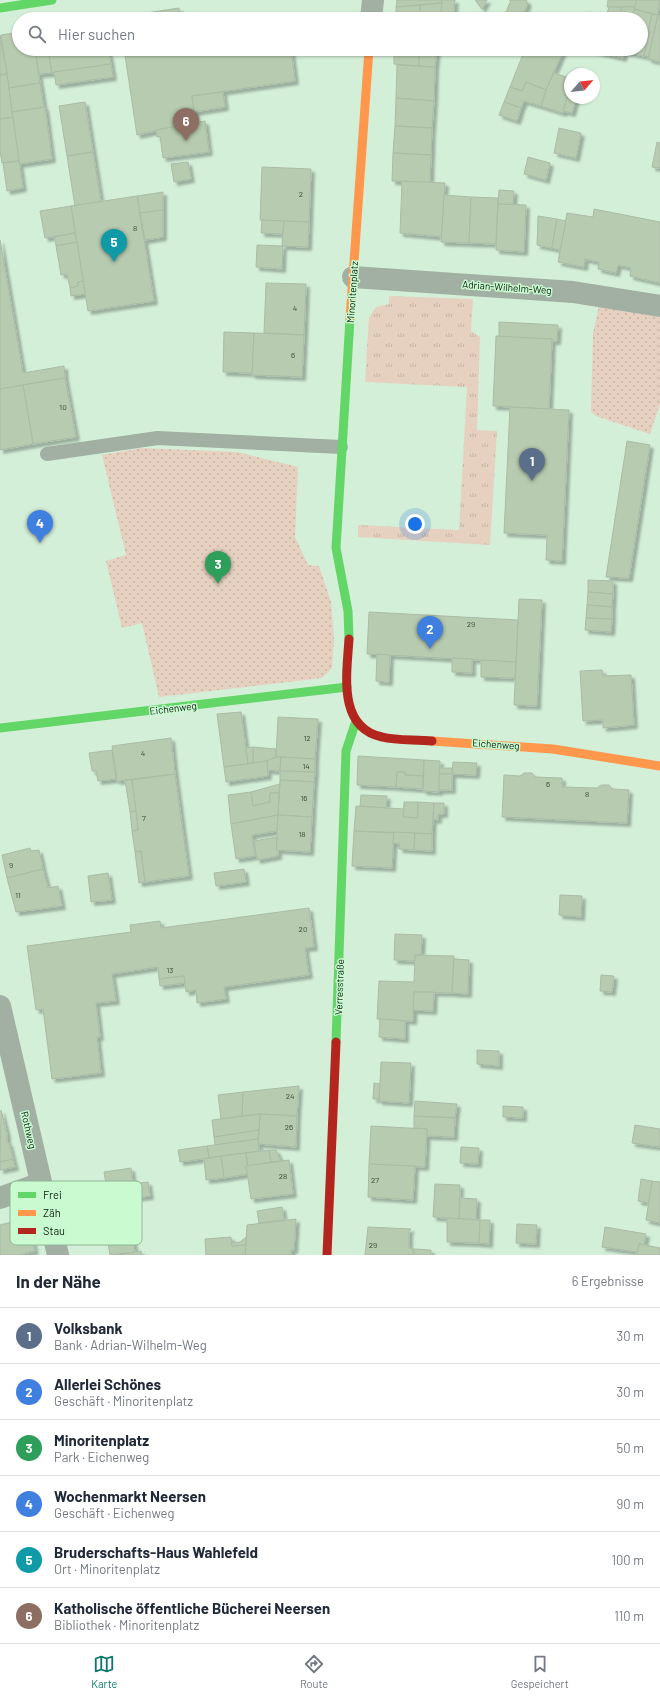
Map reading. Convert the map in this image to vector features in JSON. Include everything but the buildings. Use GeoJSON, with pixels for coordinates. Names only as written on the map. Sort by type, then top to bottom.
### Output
{"type":"FeatureCollection","features":[{"type":"Feature","properties":{"kind":"street"},"geometry":{"type":"LineString","coordinates":[[0,8],[52,0]]}},
{"type":"Feature","properties":{"kind":"street"},"geometry":{"type":"LineString","coordinates":[[372,12],[373,0]]}},
{"type":"Feature","properties":{"kind":"street","name":"Minoritenplatz"},"geometry":{"type":"LineString","coordinates":[[348,702],[349,620],[338,568],[336,548],[341,447],[369,56]]}},
{"type":"Feature","properties":{"kind":"street","name":"Adrian-Wilhelm-Weg"},"geometry":{"type":"LineString","coordinates":[[353,277],[573,292],[660,306]]}},
{"type":"Feature","properties":{"kind":"street","name":"Eichenweg"},"geometry":{"type":"LineString","coordinates":[[0,728],[347,687]]}},
{"type":"Feature","properties":{"kind":"street","name":"Eichenweg"},"geometry":{"type":"LineString","coordinates":[[348,702],[356,721],[367,732],[382,737],[553,749],[660,766]]}},
{"type":"Feature","properties":{"kind":"street","name":"Verresstraße"},"geometry":{"type":"LineString","coordinates":[[327,1255],[339,998],[346,751],[356,721]]}},
{"type":"Feature","properties":{"kind":"street","name":"Rothweg"},"geometry":{"type":"LineString","coordinates":[[0,1006],[41,1181]]}},
{"type":"Feature","properties":{"kind":"street"},"geometry":{"type":"LineString","coordinates":[[0,1198],[10,1194]]}},
{"type":"Feature","properties":{"kind":"street","name":"Rothweg"},"geometry":{"type":"LineString","coordinates":[[56,1245],[58,1255]]}},
{"type":"Feature","properties":{"kind":"lane"},"geometry":{"type":"LineString","coordinates":[[47,454],[158,438],[341,447]]}},
{"type":"Feature","properties":{"kind":"green space"},"geometry":{"type":"Polygon","coordinates":[[[389,296],[473,299],[471,331],[480,337],[477,430],[497,431],[490,545],[358,537],[358,525],[459,530],[467,387],[365,382],[369,317],[376,307],[389,304],[389,296]]]}},
{"type":"Feature","properties":{"kind":"green space"},"geometry":{"type":"Polygon","coordinates":[[[600,301],[660,313],[660,404],[650,434],[596,416],[591,411],[593,333],[600,301]]]}},
{"type":"Feature","properties":{"kind":"green space"},"geometry":{"type":"Polygon","coordinates":[[[142,448],[237,452],[298,467],[295,537],[308,565],[319,566],[331,602],[334,640],[332,668],[322,678],[159,697],[142,623],[122,628],[106,561],[126,555],[102,455],[142,448]]]}},
{"type":"Feature","properties":{"kind":"traffic: fast"},"geometry":{"type":"LineString","coordinates":[[0,8],[52,0]]}},
{"type":"Feature","properties":{"kind":"traffic: fast"},"geometry":{"type":"LineString","coordinates":[[349,639],[348,611],[336,548],[350,319]]}},
{"type":"Feature","properties":{"kind":"traffic: fast"},"geometry":{"type":"LineString","coordinates":[[0,728],[347,687]]}},
{"type":"Feature","properties":{"kind":"traffic: fast"},"geometry":{"type":"LineString","coordinates":[[336,1042],[346,751],[356,721]]}},
{"type":"Feature","properties":{"kind":"traffic: slow"},"geometry":{"type":"LineString","coordinates":[[350,319],[369,56]]}},
{"type":"Feature","properties":{"kind":"traffic: slow"},"geometry":{"type":"LineString","coordinates":[[432,741],[553,749],[660,766]]}},
{"type":"Feature","properties":{"kind":"traffic: jam"},"geometry":{"type":"LineString","coordinates":[[349,639],[347,667],[348,697],[351,711],[358,722],[368,731],[382,737],[432,741]]}},
{"type":"Feature","properties":{"kind":"traffic: jam"},"geometry":{"type":"LineString","coordinates":[[327,1255],[336,1042]]}},
{"type":"Feature","properties":{"kind":"place","name":"Katholische öffentliche Bücherei Neersen"},"geometry":{"type":"Point","coordinates":[186,141]}},
{"type":"Feature","properties":{"kind":"place","name":"Bruderschafts-Haus Wahlefeld"},"geometry":{"type":"Point","coordinates":[114,262]}},
{"type":"Feature","properties":{"kind":"place","name":"Volksbank"},"geometry":{"type":"Point","coordinates":[532,481]}},
{"type":"Feature","properties":{"kind":"place","name":"Wochenmarkt Neersen"},"geometry":{"type":"Point","coordinates":[40,543]}},
{"type":"Feature","properties":{"kind":"place","name":"Minoritenplatz"},"geometry":{"type":"Point","coordinates":[218,584]}},
{"type":"Feature","properties":{"kind":"place","name":"Allerlei Schönes"},"geometry":{"type":"Point","coordinates":[430,649]}}]}
